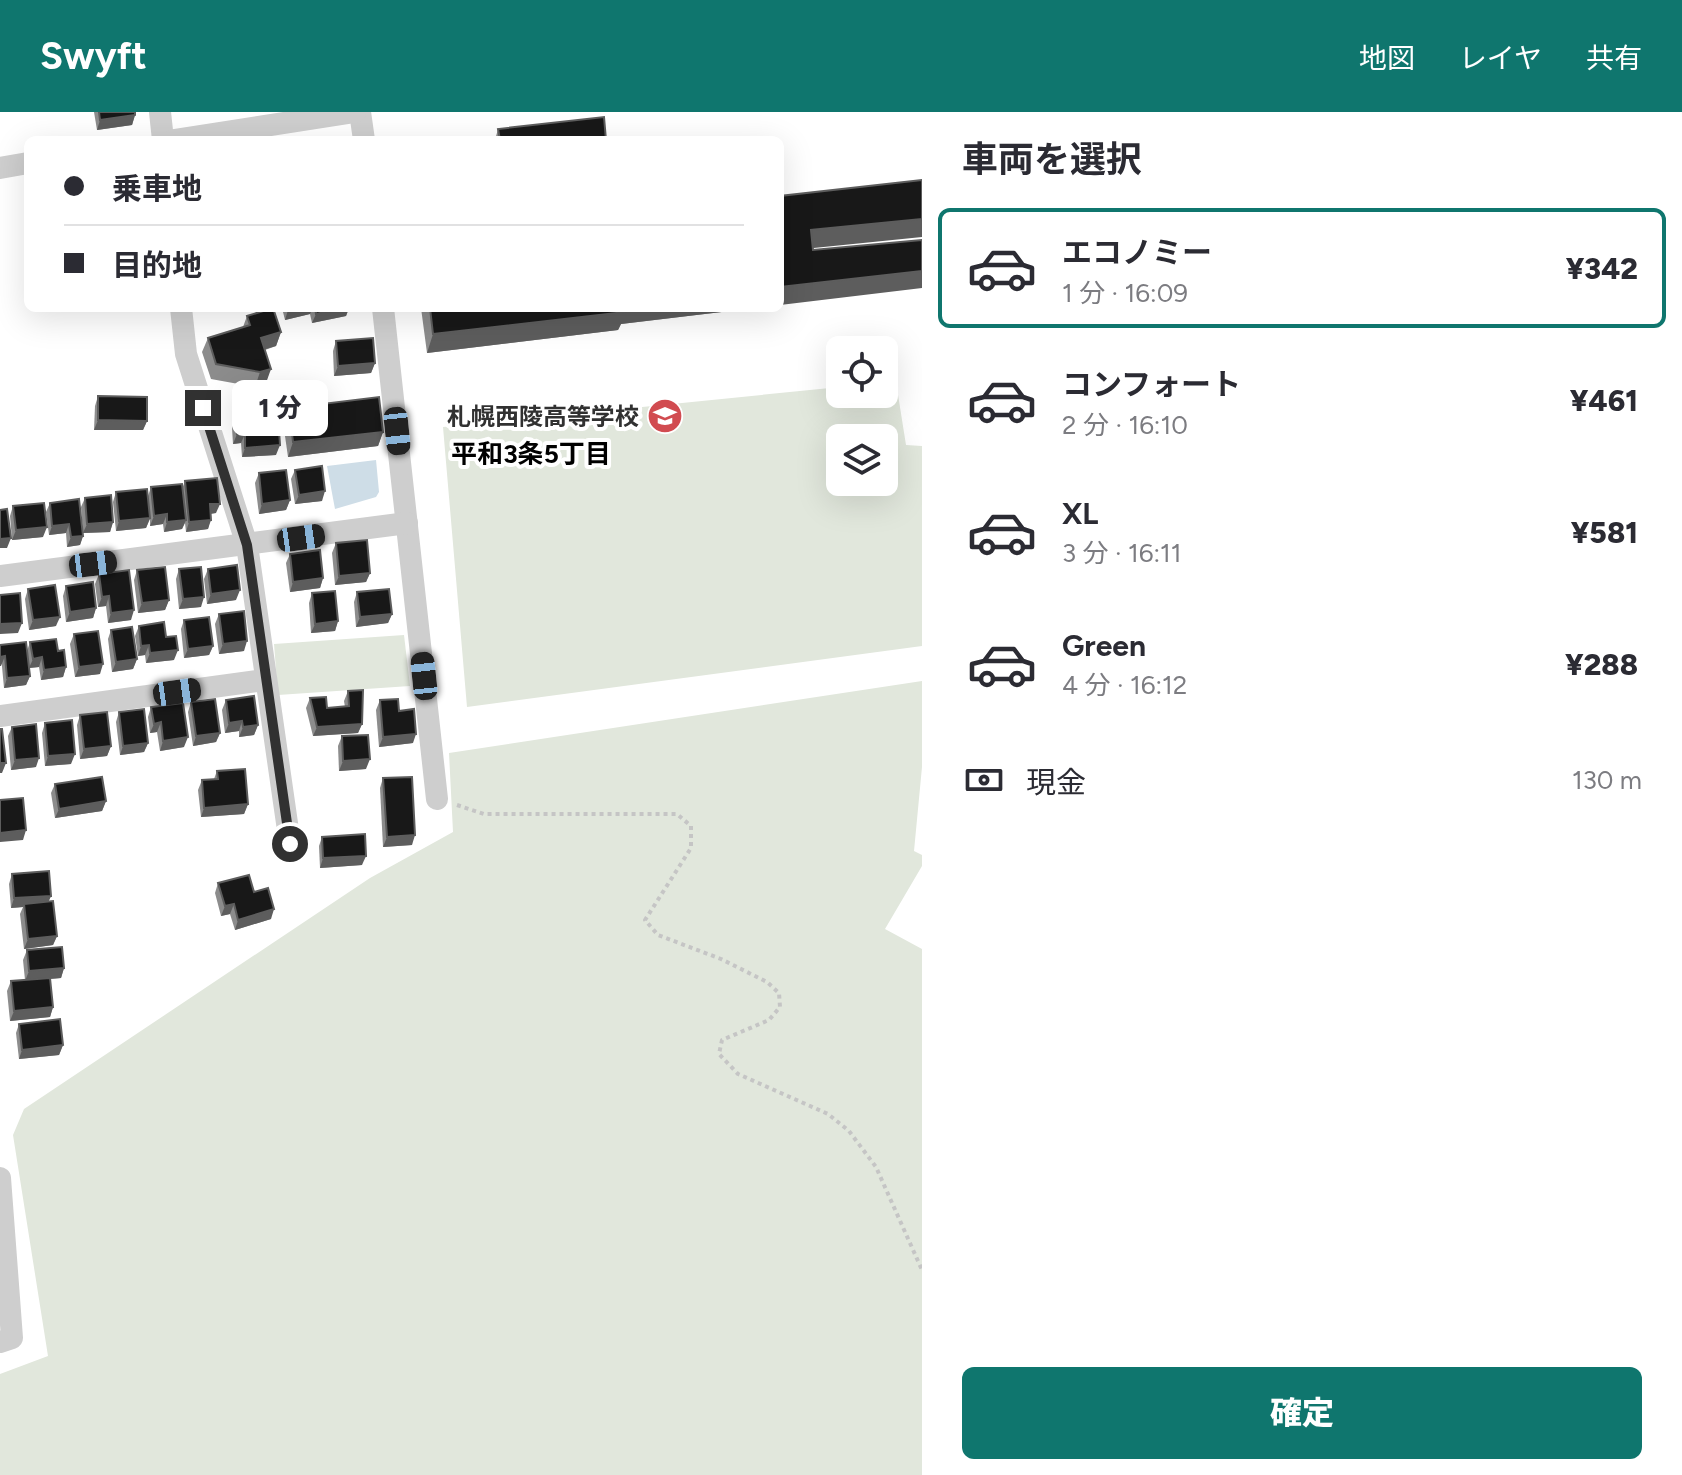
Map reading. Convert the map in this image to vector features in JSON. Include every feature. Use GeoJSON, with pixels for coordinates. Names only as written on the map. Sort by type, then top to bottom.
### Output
{"type":"FeatureCollection","features":[{"type":"Feature","properties":{"kind":"street"},"geometry":{"type":"LineString","coordinates":[[160,112],[163,136]]}},
{"type":"Feature","properties":{"kind":"street"},"geometry":{"type":"LineString","coordinates":[[200,136],[358,112],[363,136]]}},
{"type":"Feature","properties":{"kind":"street"},"geometry":{"type":"LineString","coordinates":[[0,168],[24,164]]}},
{"type":"Feature","properties":{"kind":"street"},"geometry":{"type":"LineString","coordinates":[[181,312],[186,354],[247,545],[290,844]]}},
{"type":"Feature","properties":{"kind":"street"},"geometry":{"type":"LineString","coordinates":[[383,312],[437,799]]}},
{"type":"Feature","properties":{"kind":"street"},"geometry":{"type":"LineString","coordinates":[[0,576],[407,523]]}},
{"type":"Feature","properties":{"kind":"street"},"geometry":{"type":"LineString","coordinates":[[0,716],[265,680]]}},
{"type":"Feature","properties":{"kind":"street"},"geometry":{"type":"LineString","coordinates":[[0,1178],[12,1338],[0,1342]]}},
{"type":"Feature","properties":{"kind":"path"},"geometry":{"type":"LineString","coordinates":[[437,799],[484,814],[677,814],[691,826],[691,848],[645,920],[658,935],[721,959],[767,982],[779,993],[780,1007],[769,1020],[722,1040],[719,1054],[738,1074],[828,1114],[849,1131],[876,1167],[922,1270]]}},
{"type":"Feature","properties":{"kind":"shaded area"},"geometry":{"type":"Polygon","coordinates":[[[826,388],[826,408],[898,408],[898,395],[906,445],[922,446],[922,646],[467,707],[443,427],[826,388]]]}},
{"type":"Feature","properties":{"kind":"shaded area"},"geometry":{"type":"Polygon","coordinates":[[[376,460],[379,492],[376,497],[335,509],[327,466],[376,460]]]}},
{"type":"Feature","properties":{"kind":"shaded area"},"geometry":{"type":"Polygon","coordinates":[[[404,635],[410,686],[278,695],[274,644],[404,635]]]}},
{"type":"Feature","properties":{"kind":"shaded area"},"geometry":{"type":"Polygon","coordinates":[[[922,681],[922,767],[914,851],[922,855],[922,866],[885,929],[922,949],[922,1475],[0,1475],[0,1374],[48,1356],[13,1135],[24,1109],[370,878],[453,832],[449,753],[922,681]]]}},
{"type":"Feature","properties":{"kind":"building"},"geometry":{"type":"Polygon","coordinates":[[[99,112],[135,112],[135,115],[100,120],[99,112]]]}},
{"type":"Feature","properties":{"kind":"building"},"geometry":{"type":"Polygon","coordinates":[[[604,117],[606,136],[499,136],[498,129],[604,117]]]}},
{"type":"Feature","properties":{"kind":"building"},"geometry":{"type":"Polygon","coordinates":[[[922,180],[922,219],[811,230],[813,250],[922,240],[922,271],[784,287],[784,196],[922,180]]]}},
{"type":"Feature","properties":{"kind":"building"},"geometry":{"type":"Polygon","coordinates":[[[274,312],[281,332],[261,338],[271,369],[260,372],[216,364],[208,338],[250,325],[247,316],[274,312]]]}},
{"type":"Feature","properties":{"kind":"building"},"geometry":{"type":"Polygon","coordinates":[[[430,312],[625,312],[433,334],[430,312]]]}},
{"type":"Feature","properties":{"kind":"building"},"geometry":{"type":"Polygon","coordinates":[[[373,338],[375,363],[338,366],[336,341],[373,338]]]}},
{"type":"Feature","properties":{"kind":"building"},"geometry":{"type":"Polygon","coordinates":[[[98,396],[147,397],[147,421],[98,420],[98,396]]]}},
{"type":"Feature","properties":{"kind":"building"},"geometry":{"type":"Polygon","coordinates":[[[379,397],[383,432],[293,442],[289,408],[379,397]]]}},
{"type":"Feature","properties":{"kind":"building"},"geometry":{"type":"Polygon","coordinates":[[[278,415],[280,445],[245,448],[245,434],[237,434],[236,418],[278,415]]]}},
{"type":"Feature","properties":{"kind":"building"},"geometry":{"type":"Polygon","coordinates":[[[322,466],[325,491],[299,495],[295,470],[322,466]]]}},
{"type":"Feature","properties":{"kind":"building"},"geometry":{"type":"Polygon","coordinates":[[[286,470],[290,500],[262,504],[259,473],[286,470]]]}},
{"type":"Feature","properties":{"kind":"building"},"geometry":{"type":"Polygon","coordinates":[[[217,478],[220,504],[210,504],[211,520],[189,522],[185,481],[217,478]]]}},
{"type":"Feature","properties":{"kind":"building"},"geometry":{"type":"Polygon","coordinates":[[[182,484],[186,520],[167,522],[167,514],[154,516],[151,487],[182,484]]]}},
{"type":"Feature","properties":{"kind":"building"},"geometry":{"type":"Polygon","coordinates":[[[147,489],[150,518],[119,521],[116,492],[147,489]]]}},
{"type":"Feature","properties":{"kind":"building"},"geometry":{"type":"Polygon","coordinates":[[[111,495],[113,522],[87,524],[85,498],[111,495]]]}},
{"type":"Feature","properties":{"kind":"building"},"geometry":{"type":"Polygon","coordinates":[[[79,499],[83,536],[71,537],[69,524],[52,526],[50,503],[79,499]]]}},
{"type":"Feature","properties":{"kind":"building"},"geometry":{"type":"Polygon","coordinates":[[[44,503],[47,527],[16,530],[13,506],[44,503]]]}},
{"type":"Feature","properties":{"kind":"building"},"geometry":{"type":"Polygon","coordinates":[[[7,509],[11,538],[0,539],[0,510],[7,509]]]}},
{"type":"Feature","properties":{"kind":"building"},"geometry":{"type":"Polygon","coordinates":[[[367,540],[370,573],[339,576],[336,543],[367,540]]]}},
{"type":"Feature","properties":{"kind":"building"},"geometry":{"type":"Polygon","coordinates":[[[320,550],[323,578],[293,582],[290,554],[320,550]]]}},
{"type":"Feature","properties":{"kind":"building"},"geometry":{"type":"Polygon","coordinates":[[[237,565],[240,590],[211,594],[208,569],[237,565]]]}},
{"type":"Feature","properties":{"kind":"building"},"geometry":{"type":"Polygon","coordinates":[[[165,567],[169,600],[142,603],[137,570],[165,567]]]}},
{"type":"Feature","properties":{"kind":"building"},"geometry":{"type":"Polygon","coordinates":[[[201,567],[204,597],[183,599],[179,569],[201,567]]]}},
{"type":"Feature","properties":{"kind":"building"},"geometry":{"type":"Polygon","coordinates":[[[129,570],[134,610],[111,613],[109,596],[102,597],[99,574],[129,570]]]}},
{"type":"Feature","properties":{"kind":"building"},"geometry":{"type":"Polygon","coordinates":[[[93,582],[96,608],[70,612],[66,586],[93,582]]]}},
{"type":"Feature","properties":{"kind":"building"},"geometry":{"type":"Polygon","coordinates":[[[55,585],[60,617],[33,620],[28,589],[55,585]]]}},
{"type":"Feature","properties":{"kind":"building"},"geometry":{"type":"Polygon","coordinates":[[[389,589],[392,614],[360,617],[357,592],[389,589]]]}},
{"type":"Feature","properties":{"kind":"building"},"geometry":{"type":"Polygon","coordinates":[[[335,591],[338,621],[315,624],[312,593],[335,591]]]}},
{"type":"Feature","properties":{"kind":"building"},"geometry":{"type":"Polygon","coordinates":[[[20,593],[22,623],[0,624],[0,595],[20,593]]]}},
{"type":"Feature","properties":{"kind":"building"},"geometry":{"type":"Polygon","coordinates":[[[244,611],[247,641],[223,644],[219,614],[244,611]]]}},
{"type":"Feature","properties":{"kind":"building"},"geometry":{"type":"Polygon","coordinates":[[[209,617],[213,646],[188,649],[184,620],[209,617]]]}},
{"type":"Feature","properties":{"kind":"building"},"geometry":{"type":"Polygon","coordinates":[[[164,622],[166,637],[176,636],[178,650],[150,653],[149,645],[141,646],[139,626],[164,622]]]}},
{"type":"Feature","properties":{"kind":"building"},"geometry":{"type":"Polygon","coordinates":[[[132,627],[137,659],[116,662],[111,630],[132,627]]]}},
{"type":"Feature","properties":{"kind":"building"},"geometry":{"type":"Polygon","coordinates":[[[98,631],[103,664],[79,667],[74,634],[98,631]]]}},
{"type":"Feature","properties":{"kind":"building"},"geometry":{"type":"Polygon","coordinates":[[[56,639],[58,651],[64,650],[66,667],[44,670],[42,657],[33,659],[30,642],[56,639]]]}},
{"type":"Feature","properties":{"kind":"building"},"geometry":{"type":"Polygon","coordinates":[[[26,642],[30,676],[7,678],[5,656],[0,657],[0,645],[26,642]]]}},
{"type":"Feature","properties":{"kind":"building"},"geometry":{"type":"Polygon","coordinates":[[[363,690],[362,724],[317,727],[310,698],[326,697],[327,708],[349,706],[348,691],[363,690]]]}},
{"type":"Feature","properties":{"kind":"building"},"geometry":{"type":"Polygon","coordinates":[[[254,696],[258,725],[243,727],[242,721],[229,723],[226,700],[254,696]]]}},
{"type":"Feature","properties":{"kind":"building"},"geometry":{"type":"Polygon","coordinates":[[[215,699],[220,733],[196,736],[191,702],[215,699]]]}},
{"type":"Feature","properties":{"kind":"building"},"geometry":{"type":"Polygon","coordinates":[[[398,699],[399,711],[414,709],[416,734],[383,737],[380,700],[398,699]]]}},
{"type":"Feature","properties":{"kind":"building"},"geometry":{"type":"Polygon","coordinates":[[[183,703],[188,737],[163,741],[161,722],[154,724],[151,707],[183,703]]]}},
{"type":"Feature","properties":{"kind":"building"},"geometry":{"type":"Polygon","coordinates":[[[144,709],[148,743],[123,746],[119,712],[144,709]]]}},
{"type":"Feature","properties":{"kind":"building"},"geometry":{"type":"Polygon","coordinates":[[[107,712],[111,746],[84,749],[80,715],[107,712]]]}},
{"type":"Feature","properties":{"kind":"building"},"geometry":{"type":"Polygon","coordinates":[[[72,720],[75,754],[48,756],[45,723],[72,720]]]}},
{"type":"Feature","properties":{"kind":"building"},"geometry":{"type":"Polygon","coordinates":[[[36,724],[39,758],[15,760],[12,727],[36,724]]]}},
{"type":"Feature","properties":{"kind":"building"},"geometry":{"type":"Polygon","coordinates":[[[2,729],[6,763],[0,763],[2,729]]]}},
{"type":"Feature","properties":{"kind":"building"},"geometry":{"type":"Polygon","coordinates":[[[368,735],[370,759],[343,761],[342,736],[368,735]]]}},
{"type":"Feature","properties":{"kind":"building"},"geometry":{"type":"Polygon","coordinates":[[[245,769],[248,804],[204,808],[202,780],[218,779],[217,771],[245,769]]]}},
{"type":"Feature","properties":{"kind":"building"},"geometry":{"type":"Polygon","coordinates":[[[102,777],[106,801],[59,809],[55,784],[102,777]]]}},
{"type":"Feature","properties":{"kind":"building"},"geometry":{"type":"Polygon","coordinates":[[[412,777],[415,835],[387,837],[383,778],[412,777]]]}},
{"type":"Feature","properties":{"kind":"building"},"geometry":{"type":"Polygon","coordinates":[[[23,798],[26,830],[0,833],[0,800],[23,798]]]}},
{"type":"Feature","properties":{"kind":"building"},"geometry":{"type":"Polygon","coordinates":[[[365,834],[366,856],[323,858],[322,837],[365,834]]]}},
{"type":"Feature","properties":{"kind":"building"},"geometry":{"type":"Polygon","coordinates":[[[49,871],[51,896],[14,898],[12,874],[49,871]]]}},
{"type":"Feature","properties":{"kind":"building"},"geometry":{"type":"Polygon","coordinates":[[[249,875],[254,892],[268,888],[274,909],[238,920],[234,904],[225,906],[218,883],[249,875]]]}},
{"type":"Feature","properties":{"kind":"building"},"geometry":{"type":"Polygon","coordinates":[[[53,901],[57,936],[28,939],[24,904],[53,901]]]}},
{"type":"Feature","properties":{"kind":"building"},"geometry":{"type":"Polygon","coordinates":[[[62,947],[64,968],[29,971],[27,950],[62,947]]]}},
{"type":"Feature","properties":{"kind":"building"},"geometry":{"type":"Polygon","coordinates":[[[50,978],[53,1007],[14,1011],[11,981],[50,978]]]}},
{"type":"Feature","properties":{"kind":"building"},"geometry":{"type":"Polygon","coordinates":[[[60,1019],[63,1045],[22,1050],[19,1024],[60,1019]]]}},
{"type":"Feature","properties":{"kind":"place","name":"札幌西陵高等学校"},"geometry":{"type":"Point","coordinates":[665,416]}},
{"type":"Feature","properties":{"kind":"district","name":"平和3条5丁目"},"geometry":{"type":"Point","coordinates":[531,454]}},
{"type":"Feature","properties":{"kind":"route"},"geometry":{"type":"LineString","coordinates":[[203,408],[247,545],[290,844]]}}]}
